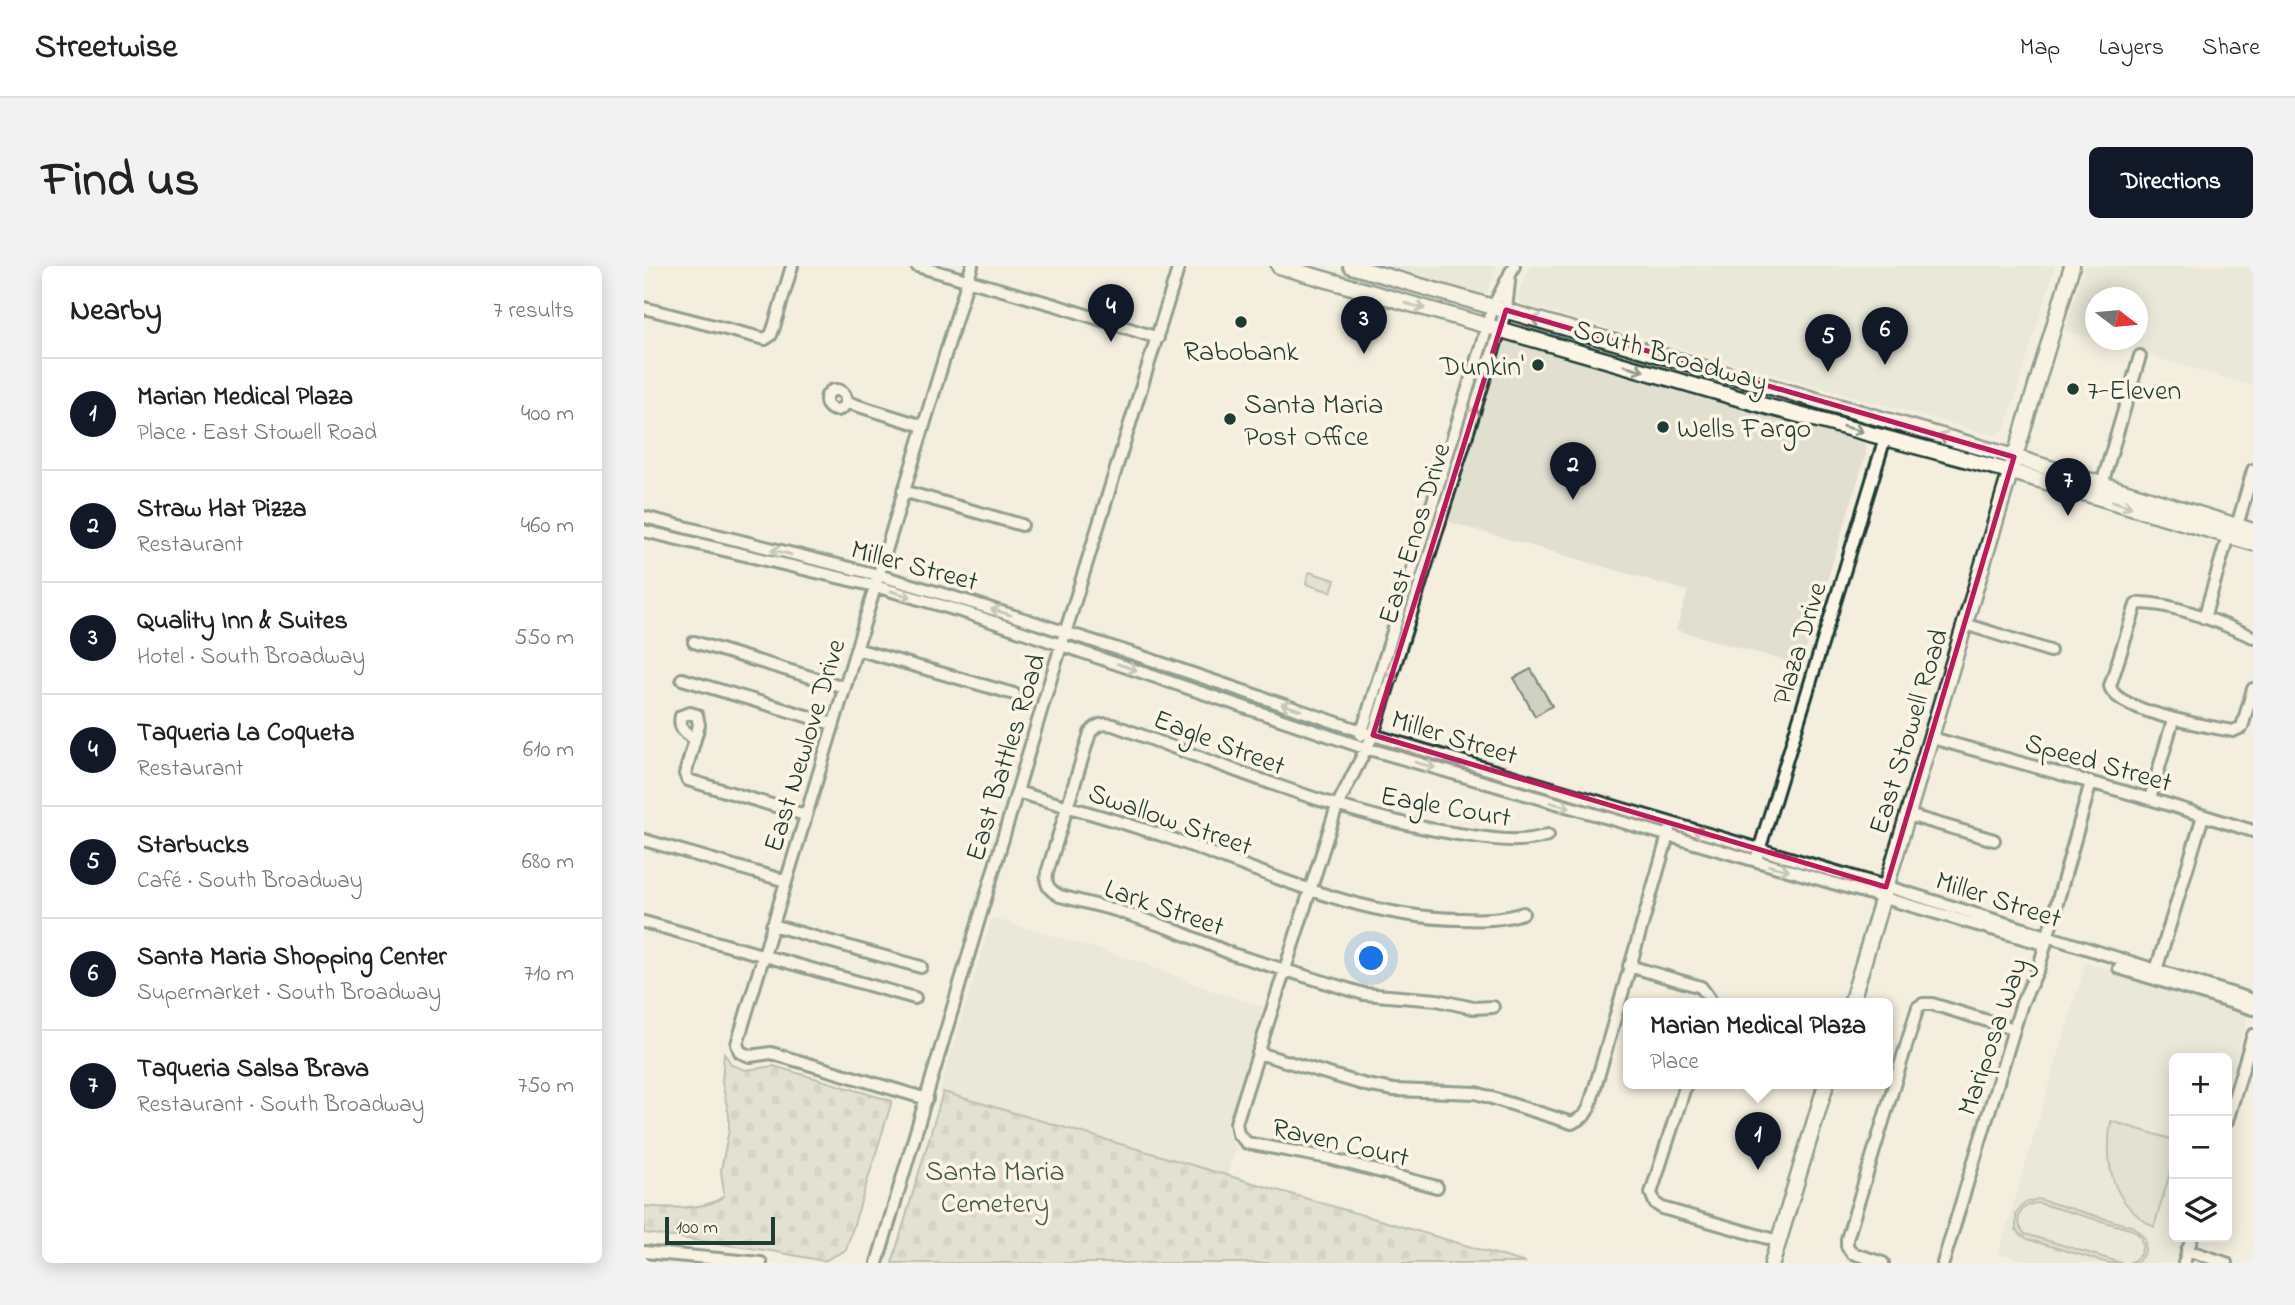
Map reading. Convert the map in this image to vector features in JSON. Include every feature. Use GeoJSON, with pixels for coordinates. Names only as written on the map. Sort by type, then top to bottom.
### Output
{"type":"FeatureCollection","features":[{"type":"Feature","properties":{"kind":"main road","name":"South Broadway"},"geometry":{"type":"LineString","coordinates":[[1279,266],[1885,438],[2012,464]]}},
{"type":"Feature","properties":{"kind":"main road","name":"South Broadway"},"geometry":{"type":"LineString","coordinates":[[1351,266],[1500,308],[2232,531],[2253,543]]}},
{"type":"Feature","properties":{"kind":"main road","name":"East Stowell Road"},"geometry":{"type":"LineString","coordinates":[[1853,998],[2072,266]]}},
{"type":"Feature","properties":{"kind":"main road","name":"South Broadway"},"geometry":{"type":"LineString","coordinates":[[2232,531],[2253,531]]}},
{"type":"Feature","properties":{"kind":"main road"},"geometry":{"type":"LineString","coordinates":[[1772,1263],[1824,1089]]}},
{"type":"Feature","properties":{"kind":"street"},"geometry":{"type":"LineString","coordinates":[[644,308],[765,339],[771,335],[774,327],[792,266]]}},
{"type":"Feature","properties":{"kind":"street"},"geometry":{"type":"LineString","coordinates":[[917,266],[1055,305],[1158,338]]}},
{"type":"Feature","properties":{"kind":"street","name":"East Newlove Drive"},"geometry":{"type":"LineString","coordinates":[[927,1099],[771,1053],[750,1056],[740,1052],[737,1044],[972,266]]}},
{"type":"Feature","properties":{"kind":"street","name":"East Battles Road"},"geometry":{"type":"LineString","coordinates":[[877,1263],[1113,473],[1136,410],[1179,266]]}},
{"type":"Feature","properties":{"kind":"street","name":"East Enos Drive"},"geometry":{"type":"LineString","coordinates":[[1238,1134],[1236,1122],[1283,971],[1337,806],[1368,733],[1512,270]]}},
{"type":"Feature","properties":{"kind":"street"},"geometry":{"type":"LineString","coordinates":[[2100,491],[2140,356]]}},
{"type":"Feature","properties":{"kind":"street"},"geometry":{"type":"LineString","coordinates":[[846,402],[923,426]]}},
{"type":"Feature","properties":{"kind":"street","name":"Plaza Drive"},"geometry":{"type":"LineString","coordinates":[[1758,856],[1885,438]]}},
{"type":"Feature","properties":{"kind":"street"},"geometry":{"type":"LineString","coordinates":[[2204,618],[2253,470]]}},
{"type":"Feature","properties":{"kind":"street"},"geometry":{"type":"LineString","coordinates":[[903,491],[1022,525]]}},
{"type":"Feature","properties":{"kind":"street","name":"Miller Street"},"geometry":{"type":"LineString","coordinates":[[644,517],[1066,632],[1368,733],[1672,823],[1758,856]]}},
{"type":"Feature","properties":{"kind":"street","name":"Miller Street"},"geometry":{"type":"LineString","coordinates":[[644,531],[876,581],[1363,747],[1668,836],[1758,856],[1885,892],[2155,975],[2253,1009]]}},
{"type":"Feature","properties":{"kind":"street"},"geometry":{"type":"LineString","coordinates":[[2253,637],[2204,618],[2139,603],[2136,605],[2110,686],[2114,695],[2173,720],[2233,731],[2242,727],[2253,688]]}},
{"type":"Feature","properties":{"kind":"street"},"geometry":{"type":"LineString","coordinates":[[1965,624],[2050,651]]}},
{"type":"Feature","properties":{"kind":"street"},"geometry":{"type":"LineString","coordinates":[[694,642],[844,687]]}},
{"type":"Feature","properties":{"kind":"street"},"geometry":{"type":"LineString","coordinates":[[856,649],[1014,694]]}},
{"type":"Feature","properties":{"kind":"street"},"geometry":{"type":"LineString","coordinates":[[682,679],[833,723]]}},
{"type":"Feature","properties":{"kind":"street"},"geometry":{"type":"LineString","coordinates":[[2150,799],[2173,720]]}},
{"type":"Feature","properties":{"kind":"street","name":"Eagle Street"},"geometry":{"type":"LineString","coordinates":[[1067,807],[1090,733],[1097,725],[1105,723],[1270,785],[1337,806]]}},
{"type":"Feature","properties":{"kind":"street","name":"Speed Street"},"geometry":{"type":"LineString","coordinates":[[1932,737],[2253,831]]}},
{"type":"Feature","properties":{"kind":"street"},"geometry":{"type":"LineString","coordinates":[[694,739],[685,774],[688,780],[805,815]]}},
{"type":"Feature","properties":{"kind":"street","name":"Mariposa Way"},"geometry":{"type":"LineString","coordinates":[[1943,1263],[2022,1003],[2039,967],[2047,941],[2091,782]]}},
{"type":"Feature","properties":{"kind":"street","name":"Swallow Street"},"geometry":{"type":"LineString","coordinates":[[1017,792],[1169,838],[1310,889],[1415,917],[1481,920],[1509,918],[1523,913]]}},
{"type":"Feature","properties":{"kind":"street","name":"Eagle Court"},"geometry":{"type":"LineString","coordinates":[[1337,806],[1428,829],[1495,839],[1532,840],[1548,835]]}},
{"type":"Feature","properties":{"kind":"street","name":"Lark Street"},"geometry":{"type":"LineString","coordinates":[[1067,807],[1047,873],[1048,888],[1060,896],[1172,929],[1232,954],[1283,971]]}},
{"type":"Feature","properties":{"kind":"street"},"geometry":{"type":"LineString","coordinates":[[1908,815],[1994,840]]}},
{"type":"Feature","properties":{"kind":"street"},"geometry":{"type":"LineString","coordinates":[[2155,975],[2203,816]]}},
{"type":"Feature","properties":{"kind":"street"},"geometry":{"type":"LineString","coordinates":[[1258,1053],[1366,1085],[1394,1090],[1476,1093],[1572,1123],[1584,1116],[1589,1108],[1672,823]]}},
{"type":"Feature","properties":{"kind":"street"},"geometry":{"type":"LineString","coordinates":[[644,840],[786,881]]}},
{"type":"Feature","properties":{"kind":"street"},"geometry":{"type":"LineString","coordinates":[[644,922],[915,998]]}},
{"type":"Feature","properties":{"kind":"street"},"geometry":{"type":"LineString","coordinates":[[772,925],[921,967]]}},
{"type":"Feature","properties":{"kind":"street"},"geometry":{"type":"LineString","coordinates":[[1629,966],[1701,988],[1707,998]]}},
{"type":"Feature","properties":{"kind":"street"},"geometry":{"type":"LineString","coordinates":[[1283,971],[1364,994],[1437,1000],[1473,1008],[1493,1007]]}},
{"type":"Feature","properties":{"kind":"street","name":"Miller Street"},"geometry":{"type":"LineString","coordinates":[[2155,975],[2253,1000]]}},
{"type":"Feature","properties":{"kind":"street"},"geometry":{"type":"LineString","coordinates":[[1883,1263],[1852,1253],[1847,1246],[1847,1240],[1918,1007],[1932,1004],[2014,1029]]}},
{"type":"Feature","properties":{"kind":"street"},"geometry":{"type":"LineString","coordinates":[[2229,1116],[2253,1035]]}},
{"type":"Feature","properties":{"kind":"street"},"geometry":{"type":"LineString","coordinates":[[1684,1089],[1651,1193],[1652,1198],[1659,1206],[1778,1241]]}},
{"type":"Feature","properties":{"kind":"street","name":"Raven Court"},"geometry":{"type":"LineString","coordinates":[[1238,1134],[1247,1143],[1329,1158],[1437,1187]]}},
{"type":"Feature","properties":{"kind":"street"},"geometry":{"type":"LineString","coordinates":[[2184,1263],[2190,1242]]}},
{"type":"Feature","properties":{"kind":"street"},"geometry":{"type":"LineString","coordinates":[[2188,1250],[2226,1263]]}},
{"type":"Feature","properties":{"kind":"street"},"geometry":{"type":"LineString","coordinates":[[644,1252],[761,1263]]}},
{"type":"Feature","properties":{"kind":"highlighted area"},"geometry":{"type":"Polygon","coordinates":[[[1506,310],[2014,457],[1886,887],[1373,735],[1506,310]]]}},
{"type":"Feature","properties":{"kind":"shaded area"},"geometry":{"type":"Polygon","coordinates":[[[1387,266],[1497,266],[1488,291],[1483,293],[1387,266]]]}},
{"type":"Feature","properties":{"kind":"shaded area"},"geometry":{"type":"Polygon","coordinates":[[[1531,266],[2055,266],[2006,426],[1999,434],[1989,434],[1520,303],[1520,289],[1531,266]]]}},
{"type":"Feature","properties":{"kind":"shaded area"},"geometry":{"type":"Polygon","coordinates":[[[2085,266],[2253,266],[2253,386],[2130,350],[2148,350],[2148,287],[2085,287],[2085,336],[2065,330],[2085,266]]]}},
{"type":"Feature","properties":{"kind":"shaded area"},"geometry":{"type":"Polygon","coordinates":[[[1506,341],[1864,443],[1866,454],[1801,665],[1676,630],[1688,591],[1449,522],[1500,349],[1506,341]]]}},
{"type":"Feature","properties":{"kind":"shaded area"},"geometry":{"type":"Polygon","coordinates":[[[992,918],[1134,960],[1207,989],[1265,1008],[1226,1126],[1229,1139],[1236,1147],[1227,1175],[940,1091],[992,918]]]}},
{"type":"Feature","properties":{"kind":"shaded area"},"geometry":{"type":"Polygon","coordinates":[[[2086,963],[2247,1013],[2232,1072],[2232,1053],[2169,1053],[2169,1242],[2181,1242],[2175,1263],[2034,1263],[1999,1253],[2086,963]]]}},
{"type":"Feature","properties":{"kind":"green space"},"geometry":{"type":"Polygon","coordinates":[[[1309,572],[1335,580],[1331,592],[1306,584],[1309,572]]]}},
{"type":"Feature","properties":{"kind":"green space"},"geometry":{"type":"Polygon","coordinates":[[[1531,669],[1552,706],[1535,716],[1514,678],[1531,669]]]}},
{"type":"Feature","properties":{"kind":"green space"},"geometry":{"type":"Polygon","coordinates":[[[724,1053],[732,1065],[745,1070],[774,1066],[892,1101],[846,1250],[824,1261],[644,1233],[644,1206],[698,1206],[724,1195],[721,1170],[729,1130],[729,1115],[722,1083],[724,1053]]]}},
{"type":"Feature","properties":{"kind":"green space","name":"Santa Maria Cemetery"},"geometry":{"type":"Polygon","coordinates":[[[943,1092],[1526,1263],[892,1263],[943,1092]]]}},
{"type":"Feature","properties":{"kind":"green space"},"geometry":{"type":"Polygon","coordinates":[[[2111,1121],[2169,1138],[2169,1176],[2154,1227],[2129,1207],[2120,1195],[2110,1168],[2111,1121]]]}},
{"type":"Feature","properties":{"kind":"green space"},"geometry":{"type":"Polygon","coordinates":[[[2038,1199],[2134,1227],[2145,1239],[2145,1252],[2137,1263],[2129,1263],[2138,1256],[2142,1248],[2141,1238],[2133,1230],[2038,1203],[2026,1206],[2020,1214],[2019,1224],[2025,1234],[2122,1263],[2108,1263],[2030,1240],[2016,1229],[2016,1214],[2024,1203],[2038,1199]]]}},
{"type":"Feature","properties":{"kind":"place","name":"Rabobank"},"geometry":{"type":"Point","coordinates":[1241,322]}},
{"type":"Feature","properties":{"kind":"place","name":"Taqueria La Coqueta"},"geometry":{"type":"Point","coordinates":[1111,342]}},
{"type":"Feature","properties":{"kind":"place","name":"Quality Inn & Suites"},"geometry":{"type":"Point","coordinates":[1364,354]}},
{"type":"Feature","properties":{"kind":"place","name":"Dunkin'"},"geometry":{"type":"Point","coordinates":[1538,365]}},
{"type":"Feature","properties":{"kind":"place","name":"Santa Maria Shopping Center"},"geometry":{"type":"Point","coordinates":[1885,365]}},
{"type":"Feature","properties":{"kind":"place","name":"Starbucks"},"geometry":{"type":"Point","coordinates":[1828,372]}},
{"type":"Feature","properties":{"kind":"place","name":"7-Eleven"},"geometry":{"type":"Point","coordinates":[2073,389]}},
{"type":"Feature","properties":{"kind":"place","name":"Santa Maria Post Office"},"geometry":{"type":"Point","coordinates":[1230,419]}},
{"type":"Feature","properties":{"kind":"place","name":"Wells Fargo"},"geometry":{"type":"Point","coordinates":[1663,427]}},
{"type":"Feature","properties":{"kind":"place","name":"Straw Hat Pizza"},"geometry":{"type":"Point","coordinates":[1573,500]}},
{"type":"Feature","properties":{"kind":"place","name":"Taqueria Salsa Brava"},"geometry":{"type":"Point","coordinates":[2068,516]}},
{"type":"Feature","properties":{"kind":"place","name":"Marian Medical Plaza"},"geometry":{"type":"Point","coordinates":[1758,1170]}}]}
